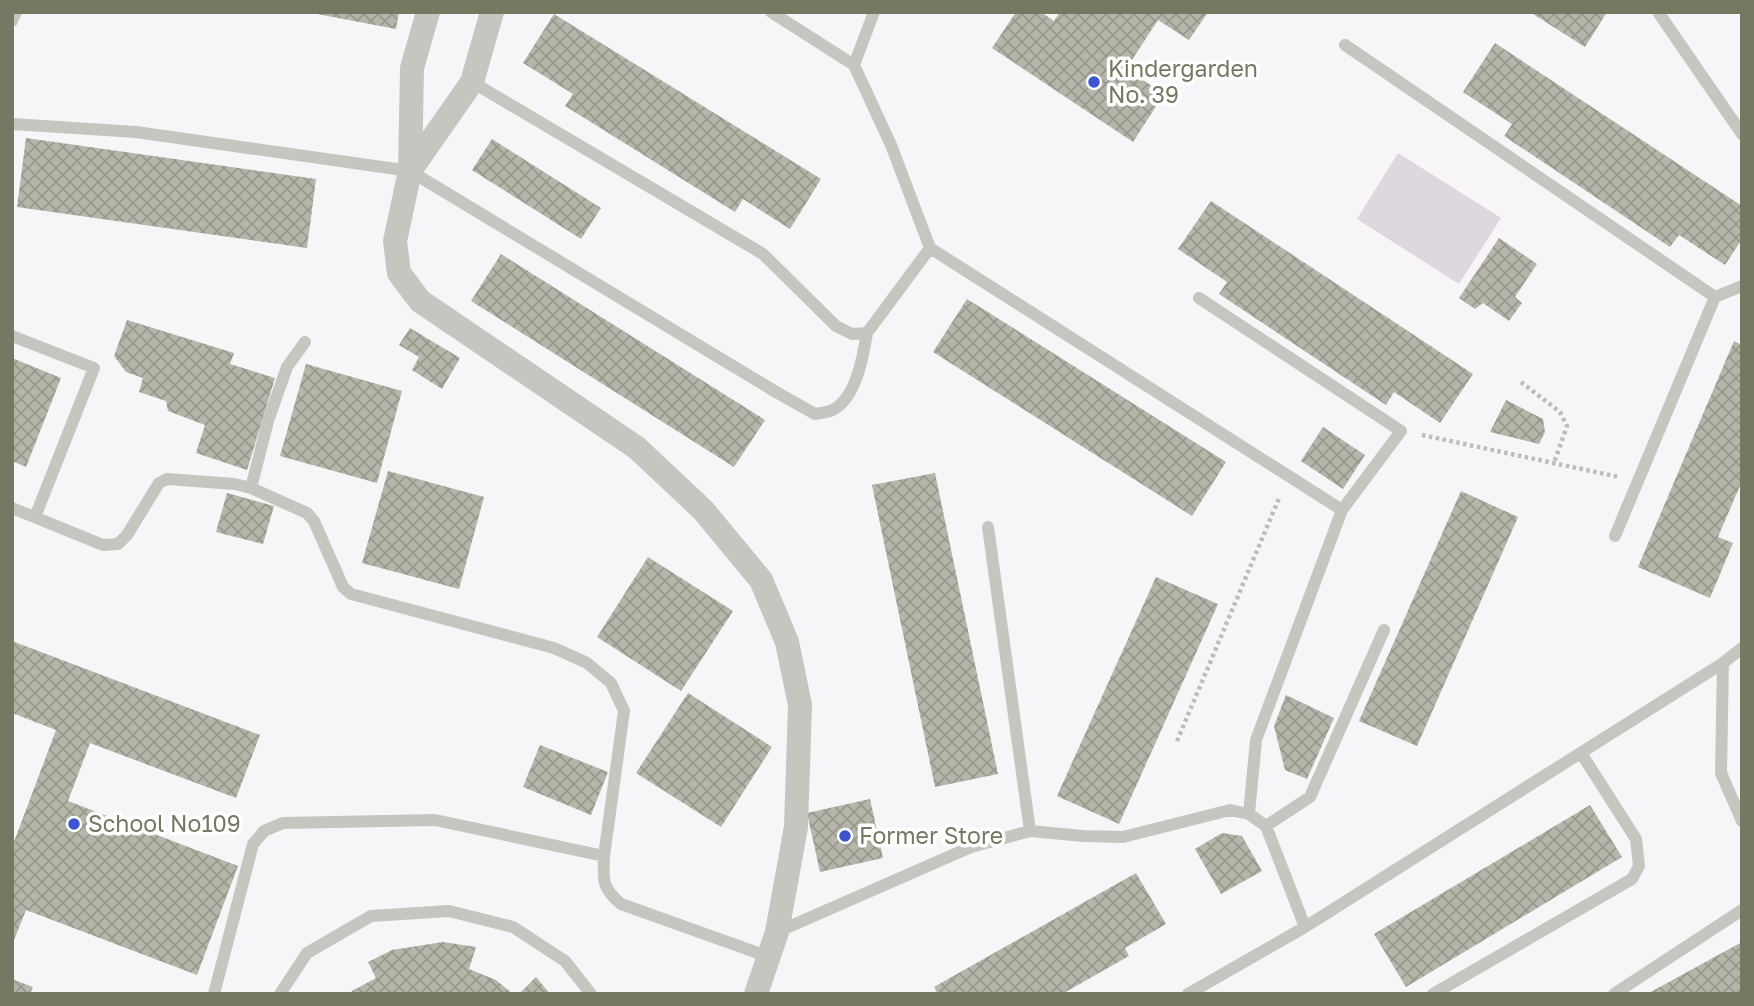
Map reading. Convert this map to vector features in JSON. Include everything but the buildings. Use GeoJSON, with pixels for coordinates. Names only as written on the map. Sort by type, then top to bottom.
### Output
{"type":"FeatureCollection","features":[{"type":"Feature","properties":{"kind":"street"},"geometry":{"type":"LineString","coordinates":[[428,12],[412,68],[410,171],[395,241],[399,272],[420,301],[637,448],[703,510],[761,580],[788,642],[800,705],[796,827],[777,932],[756,994]]}},
{"type":"Feature","properties":{"kind":"street"},"geometry":{"type":"LineString","coordinates":[[410,171],[472,82],[492,12]]}},
{"type":"Feature","properties":{"kind":"lane"},"geometry":{"type":"LineString","coordinates":[[12,21],[16,12]]}},
{"type":"Feature","properties":{"kind":"lane"},"geometry":{"type":"LineString","coordinates":[[771,12],[854,65],[891,145],[930,248],[1342,510]]}},
{"type":"Feature","properties":{"kind":"lane"},"geometry":{"type":"LineString","coordinates":[[854,65],[874,12]]}},
{"type":"Feature","properties":{"kind":"lane"},"geometry":{"type":"LineString","coordinates":[[1658,12],[1742,134]]}},
{"type":"Feature","properties":{"kind":"lane"},"geometry":{"type":"LineString","coordinates":[[1345,45],[1715,297]]}},
{"type":"Feature","properties":{"kind":"lane"},"geometry":{"type":"LineString","coordinates":[[472,82],[763,254],[836,326],[852,334],[867,333]]}},
{"type":"Feature","properties":{"kind":"lane"},"geometry":{"type":"LineString","coordinates":[[12,124],[136,132],[410,171],[815,414],[835,410],[845,401],[862,364],[867,333],[930,248]]}},
{"type":"Feature","properties":{"kind":"lane"},"geometry":{"type":"LineString","coordinates":[[1615,536],[1715,297],[1742,286]]}},
{"type":"Feature","properties":{"kind":"lane"},"geometry":{"type":"LineString","coordinates":[[1199,298],[1401,431],[1342,510],[1256,740],[1249,814]]}},
{"type":"Feature","properties":{"kind":"lane"},"geometry":{"type":"LineString","coordinates":[[12,336],[94,368],[35,517]]}},
{"type":"Feature","properties":{"kind":"lane"},"geometry":{"type":"LineString","coordinates":[[250,488],[268,421],[287,367],[305,342]]}},
{"type":"Feature","properties":{"kind":"lane"},"geometry":{"type":"LineString","coordinates":[[12,508],[103,545],[118,544],[127,535],[159,483],[167,479],[235,484],[250,488],[307,513],[314,521],[343,587],[351,594],[554,648],[587,663],[611,683],[624,711],[604,856],[604,875],[609,893],[621,904],[769,957]]}},
{"type":"Feature","properties":{"kind":"lane"},"geometry":{"type":"LineString","coordinates":[[988,527],[1030,831]]}},
{"type":"Feature","properties":{"kind":"lane"},"geometry":{"type":"LineString","coordinates":[[1266,826],[1310,797],[1384,630]]}},
{"type":"Feature","properties":{"kind":"lane"},"geometry":{"type":"LineString","coordinates":[[1188,994],[1305,927],[1723,663],[1742,648]]}},
{"type":"Feature","properties":{"kind":"lane"},"geometry":{"type":"LineString","coordinates":[[1723,663],[1721,774],[1742,821]]}},
{"type":"Feature","properties":{"kind":"lane"},"geometry":{"type":"LineString","coordinates":[[1433,994],[1632,878],[1639,866],[1636,839],[1581,753]]}},
{"type":"Feature","properties":{"kind":"lane"},"geometry":{"type":"LineString","coordinates":[[777,932],[971,847],[1030,831],[1123,837],[1230,810],[1249,814],[1266,826],[1305,927]]}},
{"type":"Feature","properties":{"kind":"lane"},"geometry":{"type":"LineString","coordinates":[[214,994],[253,844],[264,831],[283,823],[435,820],[604,856]]}},
{"type":"Feature","properties":{"kind":"lane"},"geometry":{"type":"LineString","coordinates":[[1614,994],[1742,910]]}},
{"type":"Feature","properties":{"kind":"lane"},"geometry":{"type":"LineString","coordinates":[[280,994],[307,953],[371,916],[449,911],[513,927],[565,961],[591,994]]}},
{"type":"Feature","properties":{"kind":"path"},"geometry":{"type":"LineString","coordinates":[[1521,382],[1560,412],[1567,426],[1554,463]]}},
{"type":"Feature","properties":{"kind":"path"},"geometry":{"type":"LineString","coordinates":[[1401,431],[1638,481]]}},
{"type":"Feature","properties":{"kind":"path"},"geometry":{"type":"LineString","coordinates":[[1177,741],[1289,475]]}},
{"type":"Feature","properties":{"kind":"shaded area"},"geometry":{"type":"Polygon","coordinates":[[[1398,153],[1501,218],[1459,284],[1357,219],[1398,153]]]}},
{"type":"Feature","properties":{"kind":"place","name":"Kindergarden No. 39"},"geometry":{"type":"Point","coordinates":[1094,82]}},
{"type":"Feature","properties":{"kind":"place","name":"School No109"},"geometry":{"type":"Point","coordinates":[74,824]}},
{"type":"Feature","properties":{"kind":"place","name":"Former Store"},"geometry":{"type":"Point","coordinates":[845,836]}}]}
